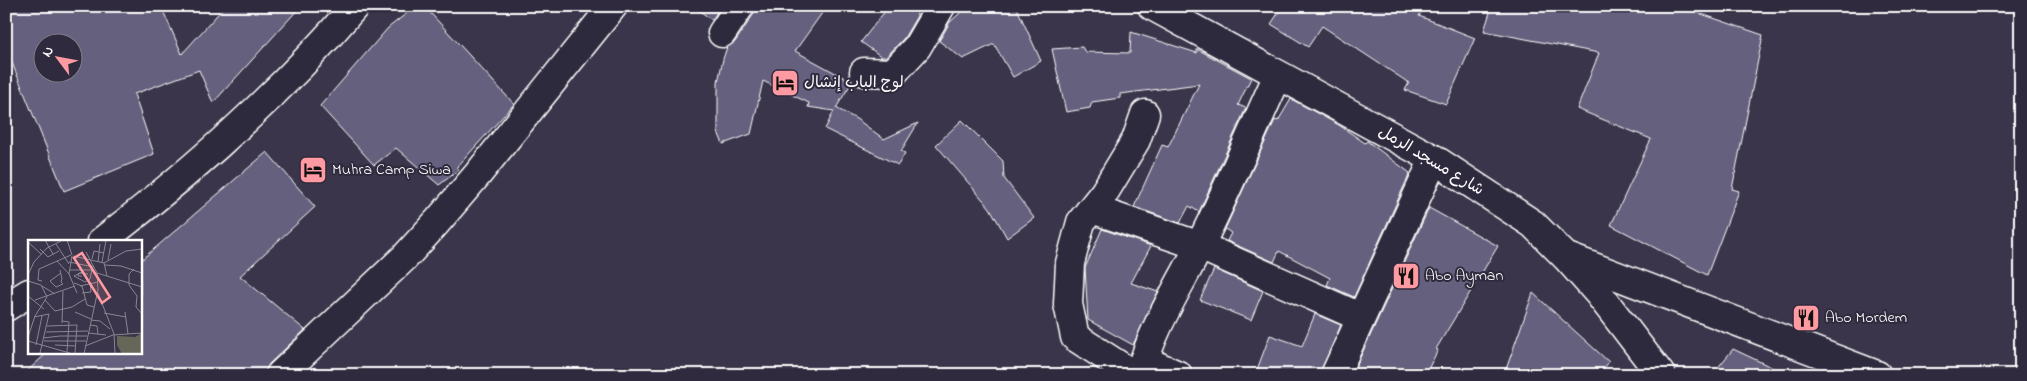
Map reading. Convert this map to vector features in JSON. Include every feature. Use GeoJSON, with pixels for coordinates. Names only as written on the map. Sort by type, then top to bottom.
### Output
{"type":"FeatureCollection","features":[{"type":"Feature","properties":{"kind":"street"},"geometry":{"type":"LineString","coordinates":[[103,240],[158,198],[221,143],[281,84],[355,6]]}},
{"type":"Feature","properties":{"kind":"street"},"geometry":{"type":"LineString","coordinates":[[280,375],[405,257],[437,222],[613,6]]}},
{"type":"Feature","properties":{"kind":"street"},"geometry":{"type":"LineString","coordinates":[[722,33],[740,6]]}},
{"type":"Feature","properties":{"kind":"street"},"geometry":{"type":"LineString","coordinates":[[864,72],[893,72],[917,47],[941,6]]}},
{"type":"Feature","properties":{"kind":"street","name":"شارع مسجد الرمل"},"geometry":{"type":"LineString","coordinates":[[1152,6],[1434,160],[1533,224],[1599,294],[1661,375]]}},
{"type":"Feature","properties":{"kind":"street"},"geometry":{"type":"LineString","coordinates":[[1139,370],[1200,246],[1278,74]]}},
{"type":"Feature","properties":{"kind":"street"},"geometry":{"type":"LineString","coordinates":[[1145,114],[1136,140],[1104,193],[1081,222],[1070,263],[1068,304],[1075,336],[1139,370],[1178,375]]}},
{"type":"Feature","properties":{"kind":"street"},"geometry":{"type":"LineString","coordinates":[[1335,375],[1360,317],[1434,160]]}},
{"type":"Feature","properties":{"kind":"street"},"geometry":{"type":"LineString","coordinates":[[1092,209],[1200,246],[1360,317]]}},
{"type":"Feature","properties":{"kind":"street"},"geometry":{"type":"LineString","coordinates":[[1566,257],[1877,375]]}},
{"type":"Feature","properties":{"kind":"street"},"geometry":{"type":"LineString","coordinates":[[6,307],[28,293]]}},
{"type":"Feature","properties":{"kind":"building"},"geometry":{"type":"Polygon","coordinates":[[[6,6],[161,6],[182,54],[225,6],[301,6],[213,103],[199,70],[134,94],[154,154],[64,191],[6,48],[6,6]]]}},
{"type":"Feature","properties":{"kind":"building"},"geometry":{"type":"Polygon","coordinates":[[[416,6],[424,6],[514,104],[457,167],[459,170],[439,185],[396,148],[374,165],[320,106],[388,28],[416,6]]]}},
{"type":"Feature","properties":{"kind":"building"},"geometry":{"type":"Polygon","coordinates":[[[693,6],[721,6],[712,20],[693,6]]]}},
{"type":"Feature","properties":{"kind":"building"},"geometry":{"type":"Polygon","coordinates":[[[756,6],[827,6],[795,51],[852,82],[836,108],[858,120],[884,139],[918,123],[901,151],[905,153],[898,165],[825,129],[834,111],[808,107],[809,103],[763,81],[751,134],[723,144],[718,132],[718,82],[723,59],[727,47],[735,42],[753,15],[756,6]]]}},
{"type":"Feature","properties":{"kind":"building"},"geometry":{"type":"Polygon","coordinates":[[[889,6],[916,6],[917,16],[904,38],[886,57],[882,57],[861,42],[889,6]]]}},
{"type":"Feature","properties":{"kind":"building"},"geometry":{"type":"Polygon","coordinates":[[[968,6],[1016,6],[1041,61],[1013,77],[994,44],[963,59],[939,41],[950,22],[968,6]]]}},
{"type":"Feature","properties":{"kind":"building"},"geometry":{"type":"Polygon","coordinates":[[[1283,6],[1425,6],[1419,16],[1475,38],[1446,104],[1405,90],[1409,83],[1322,26],[1308,47],[1271,24],[1283,6]]]}},
{"type":"Feature","properties":{"kind":"building"},"geometry":{"type":"Polygon","coordinates":[[[1492,6],[1678,6],[1763,35],[1732,189],[1739,191],[1707,275],[1611,225],[1651,139],[1577,109],[1599,53],[1484,31],[1492,6]]]}},
{"type":"Feature","properties":{"kind":"building"},"geometry":{"type":"Polygon","coordinates":[[[1131,32],[1197,53],[1197,49],[1251,78],[1238,105],[1246,108],[1199,212],[1189,206],[1180,223],[1134,207],[1162,145],[1168,147],[1199,84],[1120,94],[1120,98],[1092,102],[1090,108],[1066,112],[1052,49],[1082,47],[1085,52],[1130,53],[1131,32]]]}},
{"type":"Feature","properties":{"kind":"building"},"geometry":{"type":"Polygon","coordinates":[[[1291,99],[1339,125],[1365,143],[1367,141],[1410,173],[1354,297],[1327,285],[1330,278],[1279,251],[1274,262],[1227,241],[1231,233],[1225,229],[1275,120],[1278,121],[1291,99]]]}},
{"type":"Feature","properties":{"kind":"building"},"geometry":{"type":"Polygon","coordinates":[[[962,120],[1003,161],[1004,178],[1034,218],[1007,238],[990,208],[936,145],[962,120]]]}},
{"type":"Feature","properties":{"kind":"building"},"geometry":{"type":"Polygon","coordinates":[[[267,152],[315,207],[240,276],[305,330],[269,364],[265,375],[23,375],[46,354],[141,354],[141,260],[267,152]]]}},
{"type":"Feature","properties":{"kind":"building"},"geometry":{"type":"Polygon","coordinates":[[[1429,208],[1498,246],[1436,349],[1438,350],[1425,375],[1352,375],[1429,208]]]}},
{"type":"Feature","properties":{"kind":"building"},"geometry":{"type":"Polygon","coordinates":[[[1102,229],[1151,246],[1131,283],[1158,292],[1133,345],[1088,320],[1085,268],[1102,229]]]}},
{"type":"Feature","properties":{"kind":"building"},"geometry":{"type":"Polygon","coordinates":[[[1214,269],[1263,291],[1251,320],[1200,300],[1214,269]]]}},
{"type":"Feature","properties":{"kind":"building"},"geometry":{"type":"Polygon","coordinates":[[[1533,293],[1609,362],[1598,375],[1504,375],[1533,293]]]}},
{"type":"Feature","properties":{"kind":"building"},"geometry":{"type":"Polygon","coordinates":[[[1315,314],[1341,325],[1320,375],[1255,375],[1270,335],[1302,346],[1315,314]]]}},
{"type":"Feature","properties":{"kind":"building"},"geometry":{"type":"Polygon","coordinates":[[[1733,349],[1788,375],[1712,375],[1733,349]]]}},
{"type":"Feature","properties":{"kind":"place","name":"لوج الباب إنشال"},"geometry":{"type":"Point","coordinates":[785,83]}},
{"type":"Feature","properties":{"kind":"place","name":"Muhra Camp Siwa"},"geometry":{"type":"Point","coordinates":[313,170]}},
{"type":"Feature","properties":{"kind":"place","name":"Abo Ayman"},"geometry":{"type":"Point","coordinates":[1406,276]}},
{"type":"Feature","properties":{"kind":"place","name":"Abo Mordem"},"geometry":{"type":"Point","coordinates":[1806,318]}}]}
